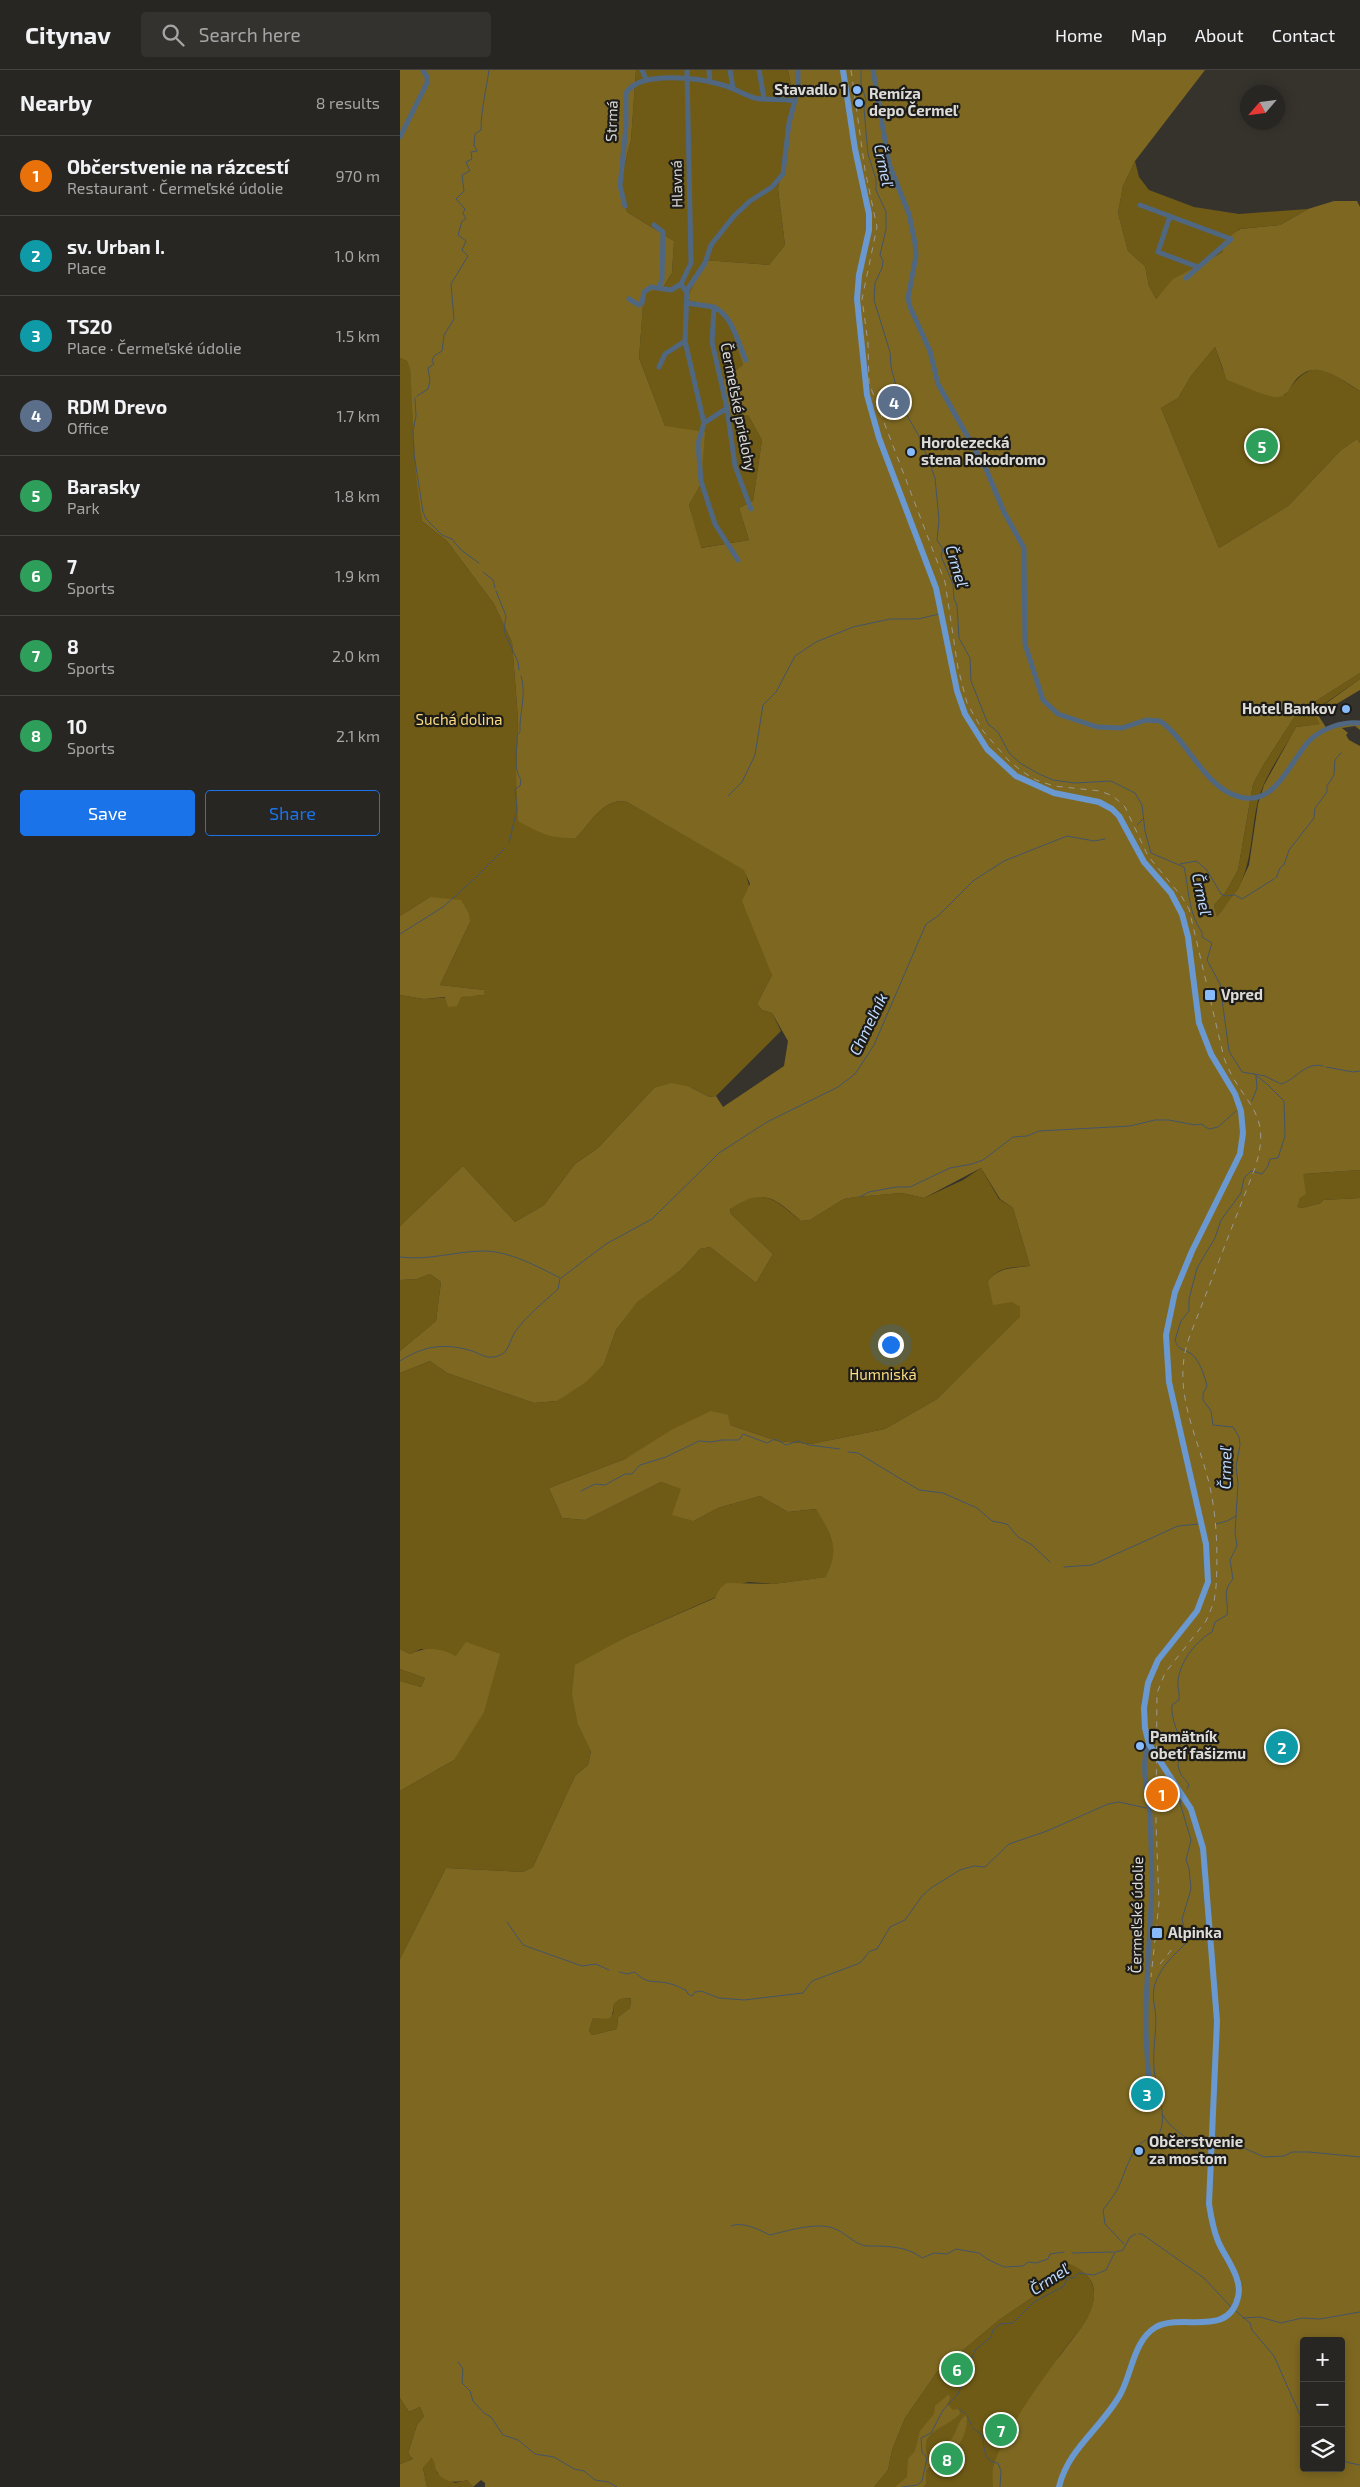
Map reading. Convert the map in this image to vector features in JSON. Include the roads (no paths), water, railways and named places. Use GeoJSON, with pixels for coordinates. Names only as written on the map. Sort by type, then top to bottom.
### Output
{"type":"FeatureCollection","features":[{"type":"Feature","properties":{"kind":"main road"},"geometry":{"type":"LineString","coordinates":[[843,70],[855,149],[869,214],[869,230],[859,274],[857,299],[867,395],[879,438],[936,588],[954,681],[965,714],[986,749],[1016,776],[1054,792],[1099,802],[1112,809],[1119,816],[1144,862],[1171,893],[1182,914],[1188,937],[1199,1023],[1211,1054],[1235,1094],[1241,1112],[1243,1133],[1240,1154],[1192,1251],[1176,1292],[1168,1324],[1166,1347],[1169,1382],[1206,1544],[1208,1574],[1206,1590],[1198,1611],[1162,1654],[1150,1677],[1144,1708],[1145,1732],[1149,1744],[1191,1809],[1203,1848],[1217,2021],[1209,2204],[1214,2230],[1238,2285],[1239,2295],[1233,2309],[1217,2321],[1171,2322],[1149,2332],[1140,2345],[1117,2399],[1073,2453],[1059,2487]]}},
{"type":"Feature","properties":{"kind":"street"},"geometry":{"type":"LineString","coordinates":[[400,137],[427,83],[427,77],[423,70]]}},
{"type":"Feature","properties":{"kind":"street"},"geometry":{"type":"LineString","coordinates":[[642,70],[646,79]]}},
{"type":"Feature","properties":{"kind":"street","name":"Hlavná"},"geometry":{"type":"LineString","coordinates":[[681,284],[691,262],[687,70]]}},
{"type":"Feature","properties":{"kind":"street"},"geometry":{"type":"LineString","coordinates":[[709,70],[710,82]]}},
{"type":"Feature","properties":{"kind":"street"},"geometry":{"type":"LineString","coordinates":[[730,70],[732,88]]}},
{"type":"Feature","properties":{"kind":"street"},"geometry":{"type":"LineString","coordinates":[[759,70],[764,98]]}},
{"type":"Feature","properties":{"kind":"street"},"geometry":{"type":"LineString","coordinates":[[738,560],[715,524],[701,482],[698,444],[704,423],[685,341],[687,293],[705,263],[712,245],[726,224],[750,201],[772,187],[783,174],[793,101],[798,90],[798,70]]}},
{"type":"Feature","properties":{"kind":"street"},"geometry":{"type":"LineString","coordinates":[[873,70],[889,164],[909,214],[915,243],[916,256],[908,298],[910,307],[930,351],[938,384],[986,469],[1004,512],[1024,548],[1025,644],[1043,700],[1058,714],[1097,727],[1122,728],[1146,720],[1160,721],[1216,783],[1239,797],[1253,797],[1274,787],[1310,741],[1326,730],[1344,724],[1360,723]]}},
{"type":"Feature","properties":{"kind":"street","name":"Strmá"},"geometry":{"type":"LineString","coordinates":[[625,206],[620,186],[626,126],[626,93],[628,89],[646,79],[662,74],[710,82],[732,88],[755,98],[793,101]]}},
{"type":"Feature","properties":{"kind":"street"},"geometry":{"type":"LineString","coordinates":[[1140,205],[1231,239],[1186,278]]}},
{"type":"Feature","properties":{"kind":"street"},"geometry":{"type":"LineString","coordinates":[[1170,216],[1158,252],[1198,267]]}},
{"type":"Feature","properties":{"kind":"street"},"geometry":{"type":"LineString","coordinates":[[654,225],[663,232],[662,280],[659,288]]}},
{"type":"Feature","properties":{"kind":"street"},"geometry":{"type":"LineString","coordinates":[[629,299],[638,305],[642,303],[644,292],[651,287],[671,290],[681,284],[687,293]]}},
{"type":"Feature","properties":{"kind":"street"},"geometry":{"type":"LineString","coordinates":[[687,303],[714,307],[720,310],[728,321],[746,360]]}},
{"type":"Feature","properties":{"kind":"street","name":"Čermeľské prielohy"},"geometry":{"type":"LineString","coordinates":[[714,307],[712,342],[728,408],[735,466],[751,509]]}},
{"type":"Feature","properties":{"kind":"street"},"geometry":{"type":"LineString","coordinates":[[658,367],[665,354],[685,341]]}},
{"type":"Feature","properties":{"kind":"street"},"geometry":{"type":"LineString","coordinates":[[704,423],[728,408]]}},
{"type":"Feature","properties":{"kind":"street","name":"Čermeľské údolie"},"geometry":{"type":"LineString","coordinates":[[1149,1744],[1144,1764],[1150,1815],[1152,1878],[1148,1942],[1147,2034],[1150,2086]]}},
{"type":"Feature","properties":{"kind":"waterway"},"geometry":{"type":"LineString","coordinates":[[417,396],[428,389],[430,380],[428,368],[434,364],[432,361],[434,356],[442,351],[444,335],[454,319],[451,284],[468,256],[462,250],[466,241],[458,235],[462,221],[466,219],[463,213],[465,209],[456,199],[464,191],[462,175],[470,171],[466,162],[472,159],[471,152],[477,151],[474,145],[475,134],[481,130],[489,70]]}},
{"type":"Feature","properties":{"kind":"waterway","name":"Črmeľ"},"geometry":{"type":"LineString","coordinates":[[861,70],[861,84],[866,100],[864,109],[868,154],[876,179],[876,190],[886,212],[886,229],[880,255],[883,261],[875,283],[874,300],[890,352],[891,367],[901,405],[920,438],[935,478],[939,520],[937,540],[943,549],[941,556],[953,584],[954,599],[957,605],[959,638],[970,658],[971,681],[988,724],[998,732],[1009,753],[1020,763],[1039,774],[1053,780],[1075,783],[1111,781],[1135,793],[1142,805],[1145,831],[1151,853],[1184,867],[1194,917],[1202,932],[1202,937],[1212,943],[1207,960],[1220,984],[1229,1051],[1242,1072],[1254,1074],[1284,1101],[1285,1136],[1278,1158],[1270,1159],[1268,1166],[1262,1174],[1251,1171],[1244,1178],[1241,1193],[1221,1220],[1215,1238],[1197,1268],[1189,1299],[1189,1311],[1181,1321],[1175,1340],[1179,1347],[1193,1355],[1201,1368],[1207,1386],[1203,1394],[1203,1400],[1211,1411],[1213,1425],[1233,1427],[1239,1437],[1240,1445],[1236,1466],[1238,1484],[1235,1532],[1237,1546],[1230,1560],[1233,1579],[1226,1592],[1227,1615],[1215,1622],[1212,1632],[1200,1640],[1186,1658],[1178,1680],[1179,1700],[1172,1705],[1180,1743],[1178,1766],[1189,1785],[1187,1789]]}},
{"type":"Feature","properties":{"kind":"waterway"},"geometry":{"type":"LineString","coordinates":[[415,398],[414,454],[423,512],[426,519],[442,535],[452,539],[461,550],[479,563]]}},
{"type":"Feature","properties":{"kind":"waterway"},"geometry":{"type":"LineString","coordinates":[[483,572],[493,580],[495,588]]}},
{"type":"Feature","properties":{"kind":"waterway"},"geometry":{"type":"LineString","coordinates":[[496,591],[506,616],[504,629],[506,636],[518,662],[519,670]]}},
{"type":"Feature","properties":{"kind":"waterway"},"geometry":{"type":"LineString","coordinates":[[728,796],[742,782],[755,755],[763,705],[776,692],[795,656],[816,642],[853,627],[890,619],[918,619],[939,614]]}},
{"type":"Feature","properties":{"kind":"waterway"},"geometry":{"type":"LineString","coordinates":[[509,843],[517,809],[515,789],[520,786],[521,780],[518,775],[516,758],[517,735],[520,732],[523,697],[521,676]]}},
{"type":"Feature","properties":{"kind":"waterway"},"geometry":{"type":"LineString","coordinates":[[1276,878],[1280,868],[1284,865],[1289,850],[1314,818],[1315,808],[1327,792],[1327,786],[1334,775],[1335,760],[1341,753]]}},
{"type":"Feature","properties":{"kind":"waterway","name":"Chmeľník"},"geometry":{"type":"LineString","coordinates":[[1137,825],[1143,819]]}},
{"type":"Feature","properties":{"kind":"waterway","name":"Chmeľník"},"geometry":{"type":"LineString","coordinates":[[561,1278],[606,1244],[652,1219],[719,1153],[767,1122],[838,1087],[855,1074],[874,1045],[926,924],[938,916],[973,881],[1004,861],[1067,836],[1094,841],[1105,839]]}},
{"type":"Feature","properties":{"kind":"waterway"},"geometry":{"type":"LineString","coordinates":[[400,934],[443,907],[505,848]]}},
{"type":"Feature","properties":{"kind":"waterway"},"geometry":{"type":"LineString","coordinates":[[1180,864],[1196,861],[1207,870],[1221,894],[1226,896],[1235,895],[1242,899],[1274,879]]}},
{"type":"Feature","properties":{"kind":"waterway"},"geometry":{"type":"LineString","coordinates":[[1254,1074],[1265,1076],[1281,1084],[1306,1068],[1317,1065],[1323,1066]]}},
{"type":"Feature","properties":{"kind":"waterway"},"geometry":{"type":"LineString","coordinates":[[1326,1067],[1353,1072],[1360,1071]]}},
{"type":"Feature","properties":{"kind":"waterway"},"geometry":{"type":"LineString","coordinates":[[1252,1101],[1257,1088],[1256,1076]]}},
{"type":"Feature","properties":{"kind":"waterway"},"geometry":{"type":"LineString","coordinates":[[860,1197],[869,1192],[896,1187],[910,1187],[950,1168],[983,1160],[1013,1137],[1027,1136],[1039,1131],[1130,1126],[1155,1120],[1169,1120],[1195,1125],[1201,1124],[1209,1129],[1218,1127],[1236,1111]]}},
{"type":"Feature","properties":{"kind":"waterway"},"geometry":{"type":"LineString","coordinates":[[400,1257],[421,1258],[474,1251],[494,1252],[524,1260],[560,1278]]}},
{"type":"Feature","properties":{"kind":"waterway"},"geometry":{"type":"LineString","coordinates":[[400,1361],[425,1349],[442,1346],[469,1350],[490,1357],[502,1354],[507,1349],[519,1326],[558,1289],[560,1279]]}},
{"type":"Feature","properties":{"kind":"waterway"},"geometry":{"type":"LineString","coordinates":[[581,1491],[595,1484],[605,1485],[625,1474],[632,1474],[640,1465],[666,1457],[699,1441],[739,1440],[743,1434],[767,1443],[775,1439],[786,1445],[798,1441],[809,1445],[840,1449]]}},
{"type":"Feature","properties":{"kind":"waterway"},"geometry":{"type":"LineString","coordinates":[[848,1452],[858,1453],[919,1490],[943,1493],[977,1508],[992,1521],[1007,1524],[1018,1537],[1032,1545],[1050,1562]]}},
{"type":"Feature","properties":{"kind":"waterway"},"geometry":{"type":"LineString","coordinates":[[1216,1524],[1236,1516]]}},
{"type":"Feature","properties":{"kind":"waterway"},"geometry":{"type":"LineString","coordinates":[[1064,1567],[1092,1565],[1178,1526],[1199,1524]]}},
{"type":"Feature","properties":{"kind":"waterway","name":"Črmeľ"},"geometry":{"type":"LineString","coordinates":[[1155,2138],[1160,2132],[1162,2115],[1154,2068],[1156,2019],[1153,1998],[1154,1989],[1164,1966],[1187,1942],[1182,1919],[1191,1889],[1189,1868],[1186,1860],[1191,1840],[1180,1803],[1181,1800]]}},
{"type":"Feature","properties":{"kind":"waterway"},"geometry":{"type":"LineString","coordinates":[[1157,1807],[1180,1801]]}},
{"type":"Feature","properties":{"kind":"waterway"},"geometry":{"type":"LineString","coordinates":[[619,1972],[627,1974],[635,1972],[648,1981],[676,1986],[686,1990],[692,1996],[695,1992],[701,1991],[719,1998],[744,2000],[803,1993],[812,1981],[860,1963],[870,1951],[877,1949],[890,1927],[905,1920],[922,1896],[931,1888],[960,1870],[974,1866],[985,1867],[1009,1844],[1047,1831],[1108,1804],[1119,1802],[1146,1808]]}},
{"type":"Feature","properties":{"kind":"waterway"},"geometry":{"type":"LineString","coordinates":[[507,1922],[523,1945],[582,1966],[596,1964],[609,1970]]}},
{"type":"Feature","properties":{"kind":"waterway"},"geometry":{"type":"LineString","coordinates":[[1162,2114],[1170,2125],[1199,2151]]}},
{"type":"Feature","properties":{"kind":"waterway","name":"Črmeľ"},"geometry":{"type":"LineString","coordinates":[[1124,2244],[1105,2224],[1103,2210],[1117,2190],[1132,2155],[1141,2143],[1146,2140]]}},
{"type":"Feature","properties":{"kind":"waterway"},"geometry":{"type":"LineString","coordinates":[[1225,2147],[1235,2144],[1264,2157],[1284,2156],[1292,2152],[1360,2157]]}},
{"type":"Feature","properties":{"kind":"waterway"},"geometry":{"type":"LineString","coordinates":[[731,2226],[746,2225],[770,2235],[802,2228],[826,2226],[867,2246],[903,2249],[922,2258],[934,2253],[947,2254],[956,2249],[979,2253],[1004,2267],[1023,2266],[1028,2262],[1036,2263],[1048,2259],[1050,2254],[1064,2252]]}},
{"type":"Feature","properties":{"kind":"waterway","name":"Črmeľ"},"geometry":{"type":"LineString","coordinates":[[902,2487],[917,2485],[922,2481],[927,2458],[922,2452],[921,2438],[931,2433],[943,2410],[958,2394],[975,2350],[991,2337],[993,2330],[1000,2324],[1013,2323],[1034,2302],[1064,2286],[1067,2278],[1074,2278],[1078,2273],[1094,2275],[1106,2270],[1115,2252],[1123,2250],[1130,2237],[1136,2234]]}},
{"type":"Feature","properties":{"kind":"waterway"},"geometry":{"type":"LineString","coordinates":[[1139,2234],[1142,2234],[1204,2278],[1231,2307]]}},
{"type":"Feature","properties":{"kind":"waterway"},"geometry":{"type":"LineString","coordinates":[[1072,2253],[1113,2252]]}},
{"type":"Feature","properties":{"kind":"waterway"},"geometry":{"type":"LineString","coordinates":[[1236,2311],[1250,2323],[1252,2330],[1274,2356],[1300,2415]]}},
{"type":"Feature","properties":{"kind":"waterway"},"geometry":{"type":"LineString","coordinates":[[1243,2318],[1260,2317],[1281,2323],[1302,2318],[1320,2319],[1360,2312]]}},
{"type":"Feature","properties":{"kind":"waterway"},"geometry":{"type":"LineString","coordinates":[[458,2362],[463,2369],[462,2383],[470,2391],[473,2401],[484,2413],[491,2417],[503,2435],[518,2440],[535,2454],[554,2457],[574,2469],[584,2471],[595,2480],[608,2482],[617,2487]]}},
{"type":"Feature","properties":{"kind":"waterway"},"geometry":{"type":"LineString","coordinates":[[959,2409],[966,2414]]}},
{"type":"Feature","properties":{"kind":"waterway"},"geometry":{"type":"LineString","coordinates":[[967,2416],[972,2426]]}},
{"type":"Feature","properties":{"kind":"waterway"},"geometry":{"type":"LineString","coordinates":[[973,2428],[983,2436],[984,2449],[989,2460],[998,2463],[1001,2471],[1000,2487]]}},
{"type":"Feature","properties":{"kind":"waterway"},"geometry":{"type":"LineString","coordinates":[[1345,2461],[1360,2465]]}},
{"type":"Feature","properties":{"kind":"railway"},"geometry":{"type":"LineString","coordinates":[[851,70],[865,170],[877,227],[862,299],[868,343],[869,383],[945,582],[958,668],[967,703],[983,731],[1009,761],[1023,772],[1036,780],[1054,786],[1100,791],[1113,796],[1125,807],[1148,856],[1182,897],[1189,909],[1224,1058],[1231,1074],[1253,1108],[1261,1133],[1260,1148],[1255,1168],[1189,1338],[1184,1357],[1184,1393],[1209,1483],[1214,1509],[1217,1548],[1216,1587],[1214,1602],[1206,1621],[1165,1673],[1157,1693],[1156,1822],[1159,1903],[1151,1977]]}},
{"type":"Feature","properties":{"kind":"railway"},"geometry":{"type":"LineString","coordinates":[[1160,1964],[1173,1948]]}},
{"type":"Feature","properties":{"kind":"place","name":"Stavadlo 1"},"geometry":{"type":"Point","coordinates":[857,90]}},
{"type":"Feature","properties":{"kind":"place","name":"Remíza depo Čermeľ"},"geometry":{"type":"Point","coordinates":[859,103]}},
{"type":"Feature","properties":{"kind":"place","name":"RDM Drevo"},"geometry":{"type":"Point","coordinates":[894,402]}},
{"type":"Feature","properties":{"kind":"place","name":"Barasky"},"geometry":{"type":"Point","coordinates":[1262,446]}},
{"type":"Feature","properties":{"kind":"place","name":"Horolezecká stena Rokodromo"},"geometry":{"type":"Point","coordinates":[911,452]}},
{"type":"Feature","properties":{"kind":"place","name":"Hotel Bankov"},"geometry":{"type":"Point","coordinates":[1346,709]}},
{"type":"Feature","properties":{"kind":"place","name":"Vpred"},"geometry":{"type":"Point","coordinates":[1210,995]}},
{"type":"Feature","properties":{"kind":"place","name":"Pamätník obetí fašizmu"},"geometry":{"type":"Point","coordinates":[1140,1746]}},
{"type":"Feature","properties":{"kind":"place","name":"sv. Urban I."},"geometry":{"type":"Point","coordinates":[1282,1747]}},
{"type":"Feature","properties":{"kind":"place","name":"Občerstvenie na rázcestí"},"geometry":{"type":"Point","coordinates":[1162,1794]}},
{"type":"Feature","properties":{"kind":"place","name":"Alpinka"},"geometry":{"type":"Point","coordinates":[1157,1933]}},
{"type":"Feature","properties":{"kind":"place","name":"TS20"},"geometry":{"type":"Point","coordinates":[1147,2094]}},
{"type":"Feature","properties":{"kind":"place","name":"Občerstvenie za mostom"},"geometry":{"type":"Point","coordinates":[1139,2151]}},
{"type":"Feature","properties":{"kind":"place","name":"7"},"geometry":{"type":"Point","coordinates":[957,2369]}},
{"type":"Feature","properties":{"kind":"place","name":"8"},"geometry":{"type":"Point","coordinates":[1001,2430]}},
{"type":"Feature","properties":{"kind":"place","name":"10"},"geometry":{"type":"Point","coordinates":[947,2459]}},
{"type":"Feature","properties":{"kind":"park label","name":"Suchá dolina"},"geometry":{"type":"Point","coordinates":[459,720]}},
{"type":"Feature","properties":{"kind":"park label","name":"Humniská"},"geometry":{"type":"Point","coordinates":[883,1375]}}]}
